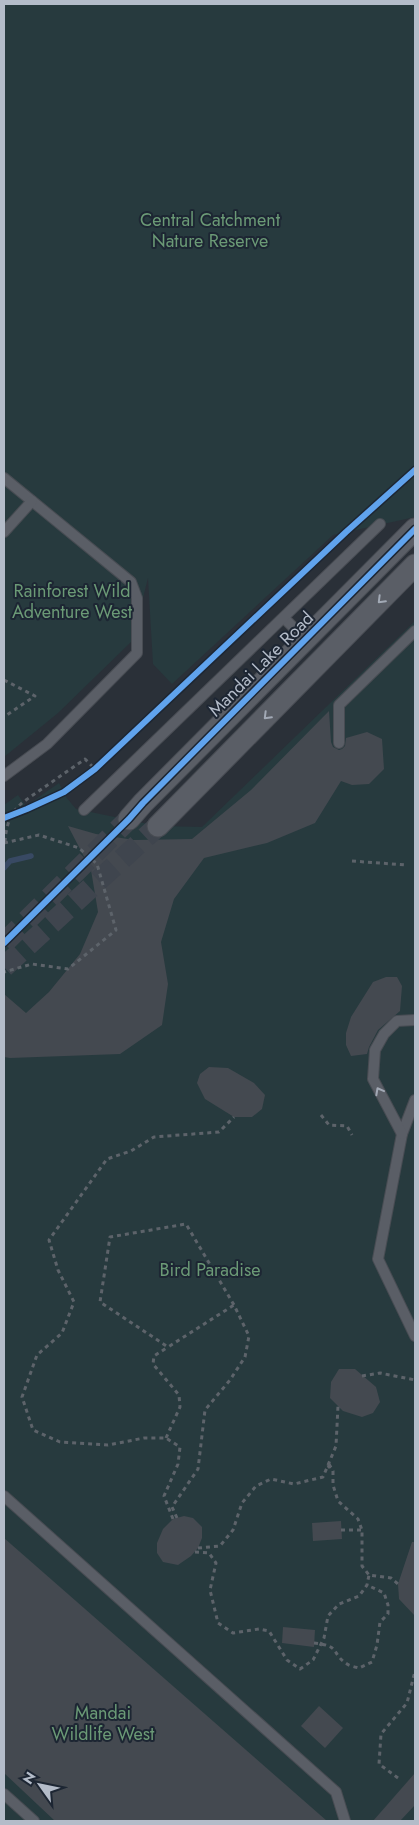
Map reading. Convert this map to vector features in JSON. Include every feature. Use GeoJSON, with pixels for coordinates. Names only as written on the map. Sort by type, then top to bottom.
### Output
{"type":"FeatureCollection","features":[{"type":"Feature","properties":{"kind":"street","name":"Mandai Lake Road"},"geometry":{"type":"LineString","coordinates":[[129,819],[415,529]]}},
{"type":"Feature","properties":{"kind":"street"},"geometry":{"type":"LineString","coordinates":[[158,826],[415,565]]}},
{"type":"Feature","properties":{"kind":"lane"},"geometry":{"type":"LineString","coordinates":[[4,478],[131,582],[137,598],[137,653],[47,744],[4,776]]}},
{"type":"Feature","properties":{"kind":"lane"},"geometry":{"type":"LineString","coordinates":[[4,532],[32,501]]}},
{"type":"Feature","properties":{"kind":"lane"},"geometry":{"type":"LineString","coordinates":[[84,810],[380,524]]}},
{"type":"Feature","properties":{"kind":"lane"},"geometry":{"type":"LineString","coordinates":[[284,618],[306,640]]}},
{"type":"Feature","properties":{"kind":"lane"},"geometry":{"type":"LineString","coordinates":[[339,743],[339,705],[415,631]]}},
{"type":"Feature","properties":{"kind":"lane"},"geometry":{"type":"LineString","coordinates":[[402,1134],[373,1080],[375,1050],[384,1034],[397,1021],[415,1020]]}},
{"type":"Feature","properties":{"kind":"lane"},"geometry":{"type":"LineString","coordinates":[[415,1100],[402,1134],[378,1259],[415,1336]]}},
{"type":"Feature","properties":{"kind":"lane"},"geometry":{"type":"LineString","coordinates":[[4,1496],[336,1792],[346,1821]]}},
{"type":"Feature","properties":{"kind":"lane"},"geometry":{"type":"LineString","coordinates":[[4,1794],[34,1821]]}},
{"type":"Feature","properties":{"kind":"path"},"geometry":{"type":"LineString","coordinates":[[4,717],[35,696],[6,681]]}},
{"type":"Feature","properties":{"kind":"path"},"geometry":{"type":"LineString","coordinates":[[4,972],[32,964],[68,969],[116,930],[96,864],[79,848],[39,835],[4,843],[6,826],[16,808],[23,802],[85,759],[95,769]]}},
{"type":"Feature","properties":{"kind":"path"},"geometry":{"type":"LineString","coordinates":[[87,775],[102,762]]}},
{"type":"Feature","properties":{"kind":"path"},"geometry":{"type":"LineString","coordinates":[[4,818],[27,809]]}},
{"type":"Feature","properties":{"kind":"path"},"geometry":{"type":"LineString","coordinates":[[352,861],[406,865]]}},
{"type":"Feature","properties":{"kind":"path"},"geometry":{"type":"LineString","coordinates":[[322,1114],[329,1125],[347,1126],[352,1135]]}},
{"type":"Feature","properties":{"kind":"path"},"geometry":{"type":"LineString","coordinates":[[168,1347],[100,1302],[110,1237],[186,1224],[234,1305],[249,1336],[245,1357],[230,1380],[205,1410],[198,1469],[172,1507],[175,1519],[164,1496],[178,1464],[180,1447],[166,1438],[144,1438],[108,1445],[60,1442],[34,1430],[22,1397],[37,1355],[62,1333],[74,1302],[58,1270],[49,1240],[107,1159],[131,1151],[154,1137],[219,1132],[234,1117]]}},
{"type":"Feature","properties":{"kind":"path"},"geometry":{"type":"LineString","coordinates":[[166,1438],[180,1407],[179,1394],[153,1364],[154,1356],[234,1305]]}},
{"type":"Feature","properties":{"kind":"path"},"geometry":{"type":"LineString","coordinates":[[362,1376],[380,1373],[415,1380]]}},
{"type":"Feature","properties":{"kind":"path"},"geometry":{"type":"LineString","coordinates":[[198,1548],[220,1546],[233,1530],[242,1503],[256,1486],[271,1479],[294,1484],[323,1477],[336,1446],[338,1406]]}},
{"type":"Feature","properties":{"kind":"path"},"geometry":{"type":"LineString","coordinates":[[329,1465],[333,1471],[333,1485],[338,1501],[358,1519],[362,1530],[362,1566],[369,1575],[390,1578],[398,1584]]}},
{"type":"Feature","properties":{"kind":"path"},"geometry":{"type":"LineString","coordinates":[[341,1530],[362,1530]]}},
{"type":"Feature","properties":{"kind":"path"},"geometry":{"type":"LineString","coordinates":[[195,1552],[209,1552],[216,1563],[210,1590],[218,1623],[233,1633],[259,1629],[269,1631],[287,1660],[300,1669],[313,1660],[321,1643],[328,1616],[339,1604],[359,1596],[367,1585],[369,1575]]}},
{"type":"Feature","properties":{"kind":"path"},"geometry":{"type":"LineString","coordinates":[[314,1643],[326,1644],[335,1648],[347,1664],[359,1668],[372,1662],[377,1645],[380,1622],[388,1614],[388,1605],[384,1593],[367,1585]]}},
{"type":"Feature","properties":{"kind":"path"},"geometry":{"type":"LineString","coordinates":[[398,1778],[379,1764],[381,1734],[407,1703],[415,1671]]}},
{"type":"Feature","properties":{"kind":"green space","name":"Central Catchment Nature Reserve"},"geometry":{"type":"Polygon","coordinates":[[[4,4],[415,4],[415,517],[333,535],[172,684],[153,664],[148,578],[132,641],[58,713],[4,757],[4,4]]]}},
{"type":"Feature","properties":{"kind":"green space","name":"Bird Paradise"},"geometry":{"type":"Polygon","coordinates":[[[415,621],[415,1821],[4,1821],[4,805],[18,795],[26,806],[59,783],[66,797],[76,809],[158,826],[202,827],[415,621]]]}},
{"type":"Feature","properties":{"kind":"building"},"geometry":{"type":"Polygon","coordinates":[[[329,711],[333,747],[339,750],[342,749],[345,746],[346,738],[367,732],[382,739],[384,769],[369,784],[352,785],[341,781],[315,823],[267,843],[204,858],[174,899],[161,942],[168,984],[162,1025],[120,1054],[4,1057],[4,994],[26,1013],[49,992],[80,954],[98,912],[91,870],[68,826],[96,834],[134,840],[192,839],[251,790],[329,711]]]}},
{"type":"Feature","properties":{"kind":"building"},"geometry":{"type":"Polygon","coordinates":[[[386,977],[397,977],[402,986],[400,1011],[378,1030],[367,1054],[351,1056],[346,1045],[346,1033],[351,1017],[373,982],[386,977]]]}},
{"type":"Feature","properties":{"kind":"building"},"geometry":{"type":"Polygon","coordinates":[[[209,1067],[228,1068],[254,1083],[265,1095],[262,1109],[252,1117],[234,1117],[205,1099],[197,1083],[200,1074],[209,1067]]]}},
{"type":"Feature","properties":{"kind":"building"},"geometry":{"type":"Polygon","coordinates":[[[339,1369],[355,1369],[376,1387],[380,1402],[373,1413],[362,1417],[343,1411],[330,1398],[331,1382],[339,1369]]]}},
{"type":"Feature","properties":{"kind":"building"},"geometry":{"type":"Polygon","coordinates":[[[184,1516],[193,1518],[202,1527],[202,1538],[198,1548],[191,1556],[178,1565],[163,1562],[157,1553],[157,1543],[163,1529],[173,1519],[184,1516]]]}},
{"type":"Feature","properties":{"kind":"building"},"geometry":{"type":"Polygon","coordinates":[[[341,1521],[342,1539],[313,1541],[312,1523],[341,1521]]]}},
{"type":"Feature","properties":{"kind":"building","name":"Mandai Wildlife West"},"geometry":{"type":"Polygon","coordinates":[[[4,1538],[327,1821],[55,1821],[4,1773],[4,1538]]]}},
{"type":"Feature","properties":{"kind":"building"},"geometry":{"type":"Polygon","coordinates":[[[412,1542],[415,1542],[415,1616],[399,1599],[398,1584],[412,1542]]]}},
{"type":"Feature","properties":{"kind":"building"},"geometry":{"type":"Polygon","coordinates":[[[283,1627],[315,1630],[314,1647],[282,1643],[283,1627]]]}},
{"type":"Feature","properties":{"kind":"building"},"geometry":{"type":"Polygon","coordinates":[[[319,1706],[343,1728],[325,1748],[301,1726],[319,1706]]]}},
{"type":"Feature","properties":{"kind":"building"},"geometry":{"type":"Polygon","coordinates":[[[415,1773],[415,1805],[400,1821],[373,1821],[415,1773]]]}},
{"type":"Feature","properties":{"kind":"waterway"},"geometry":{"type":"LineString","coordinates":[[4,868],[10,861],[31,856]]}},
{"type":"Feature","properties":{"kind":"tunnel"},"geometry":{"type":"LineString","coordinates":[[4,943],[129,819]]}},
{"type":"Feature","properties":{"kind":"tunnel"},"geometry":{"type":"LineString","coordinates":[[4,967],[158,826]]}},
{"type":"Feature","properties":{"kind":"cycle path"},"geometry":{"type":"LineString","coordinates":[[4,818],[64,792],[95,769],[346,532],[415,470]]}},
{"type":"Feature","properties":{"kind":"cycle path"},"geometry":{"type":"LineString","coordinates":[[4,943],[415,529]]}},
{"type":"Feature","properties":{"kind":"park label","name":"Rainforest Wild Adventure West"},"geometry":{"type":"Point","coordinates":[72,601]}}]}
